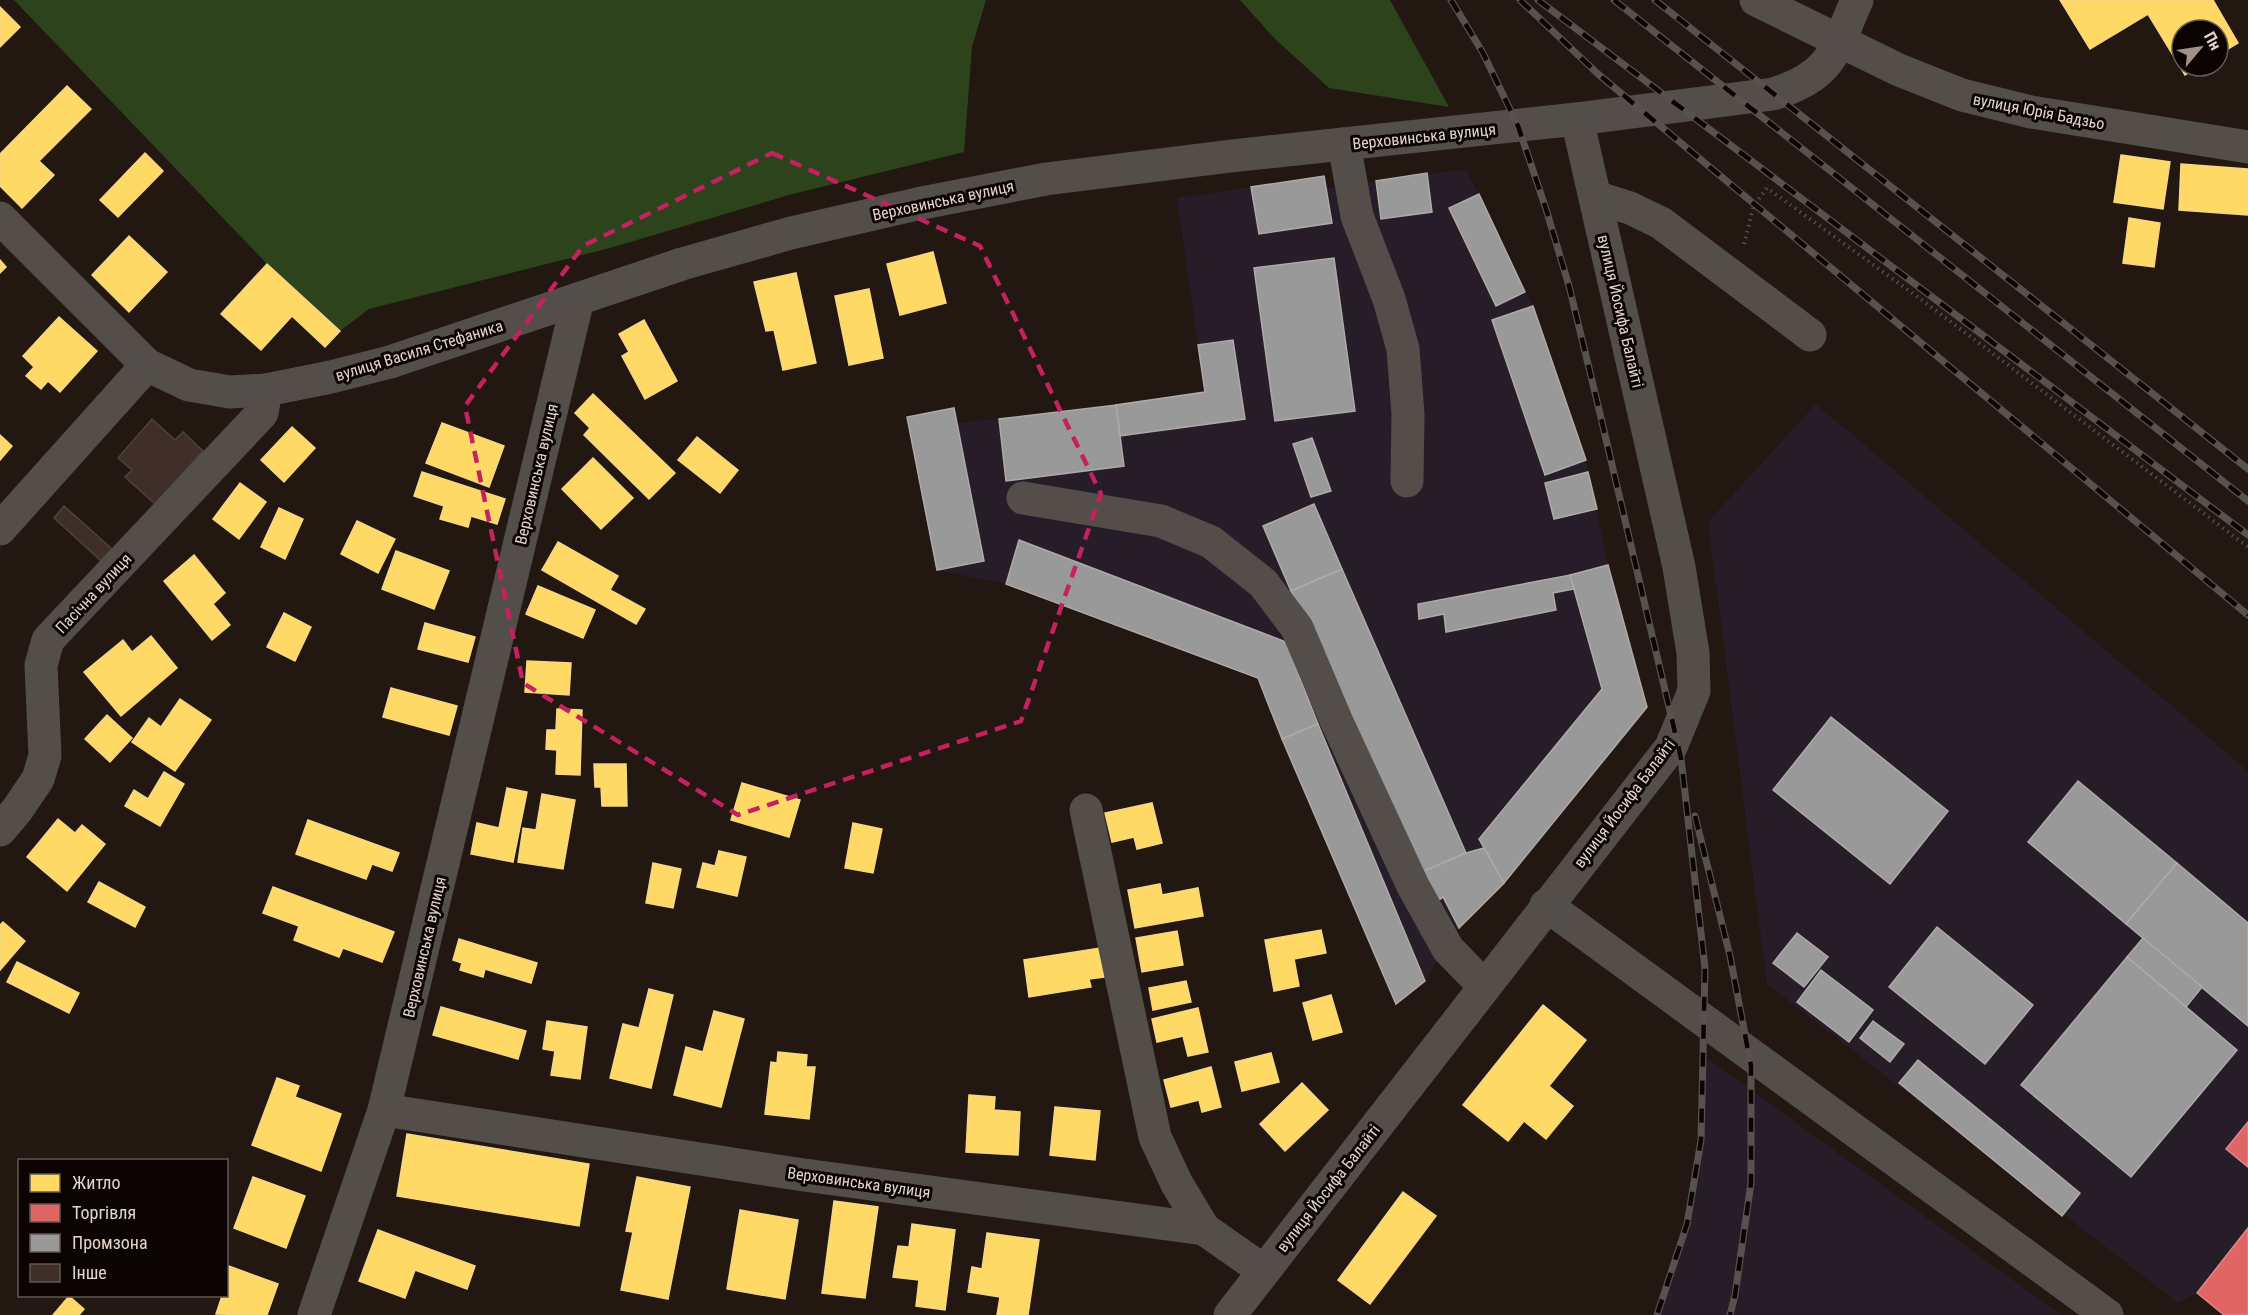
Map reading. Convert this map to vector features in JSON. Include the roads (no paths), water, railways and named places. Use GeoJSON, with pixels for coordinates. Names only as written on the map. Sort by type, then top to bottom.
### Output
{"type":"FeatureCollection","features":[{"type":"Feature","properties":{"kind":"street","name":"вулиця Юрія Бадзьо"},"geometry":{"type":"LineString","coordinates":[[1756,0],[1838,42],[1962,95],[2031,112],[2248,147]]}},
{"type":"Feature","properties":{"kind":"street","name":"Верховинська вулиця"},"geometry":{"type":"LineString","coordinates":[[1204,1229],[797,1174],[384,1110],[578,299],[681,264],[790,233],[917,204],[1046,179],[1344,144],[1577,120],[1773,94],[1795,87],[1815,75],[1828,61],[1857,0]]}},
{"type":"Feature","properties":{"kind":"street","name":"вулиця Йосифа Балайті"},"geometry":{"type":"LineString","coordinates":[[1230,1315],[1546,905],[1671,747],[1694,691],[1693,653],[1679,567],[1577,120]]}},
{"type":"Feature","properties":{"kind":"street"},"geometry":{"type":"LineString","coordinates":[[1344,144],[1357,216],[1389,299],[1403,349],[1408,414],[1407,481]]}},
{"type":"Feature","properties":{"kind":"street"},"geometry":{"type":"LineString","coordinates":[[1595,196],[1630,208],[1661,223],[1810,335]]}},
{"type":"Feature","properties":{"kind":"street","name":"вулиця Василя Стефаника"},"geometry":{"type":"LineString","coordinates":[[0,218],[147,365],[189,385],[230,392],[266,390],[390,362],[578,299]]}},
{"type":"Feature","properties":{"kind":"street"},"geometry":{"type":"LineString","coordinates":[[0,529],[147,365]]}},
{"type":"Feature","properties":{"kind":"street","name":"Пасічна вулиця"},"geometry":{"type":"LineString","coordinates":[[0,830],[38,779],[45,756],[41,665],[48,640],[262,413],[266,390]]}},
{"type":"Feature","properties":{"kind":"street"},"geometry":{"type":"LineString","coordinates":[[1023,498],[1161,521],[1211,542],[1263,583],[1297,628],[1336,720],[1413,886],[1448,949],[1484,986]]}},
{"type":"Feature","properties":{"kind":"street","name":"Верховинська вулиця"},"geometry":{"type":"LineString","coordinates":[[1086,810],[1155,1137],[1177,1184],[1204,1229],[1264,1271]]}},
{"type":"Feature","properties":{"kind":"street"},"geometry":{"type":"LineString","coordinates":[[1546,905],[2107,1315]]}},
{"type":"Feature","properties":{"kind":"street"},"geometry":{"type":"LineString","coordinates":[[314,1315],[384,1110]]}},
{"type":"Feature","properties":{"kind":"railway"},"geometry":{"type":"LineString","coordinates":[[1451,0],[1483,53],[1518,126],[1546,209],[1569,286],[1681,758],[1705,968],[1701,1140],[1687,1224],[1657,1315]]}},
{"type":"Feature","properties":{"kind":"railway"},"geometry":{"type":"LineString","coordinates":[[1520,0],[1598,74],[2248,615]]}},
{"type":"Feature","properties":{"kind":"railway"},"geometry":{"type":"LineString","coordinates":[[1538,0],[2248,535]]}},
{"type":"Feature","properties":{"kind":"railway"},"geometry":{"type":"LineString","coordinates":[[1614,0],[2248,501]]}},
{"type":"Feature","properties":{"kind":"railway"},"geometry":{"type":"LineString","coordinates":[[1655,0],[2248,469]]}},
{"type":"Feature","properties":{"kind":"railway"},"geometry":{"type":"LineString","coordinates":[[1695,816],[1730,956],[1751,1066],[1751,1183],[1730,1315]]}}]}
